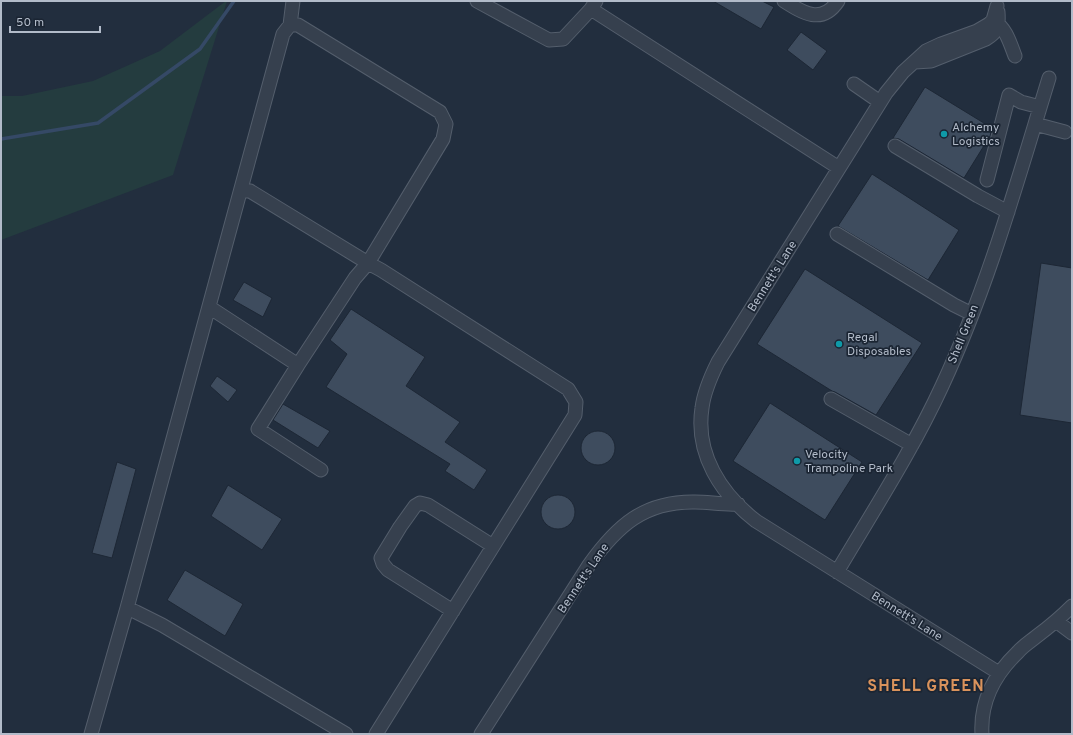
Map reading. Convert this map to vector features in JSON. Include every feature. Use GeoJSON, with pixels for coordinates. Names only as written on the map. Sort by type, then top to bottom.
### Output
{"type":"FeatureCollection","features":[{"type":"Feature","properties":{"kind":"street"},"geometry":{"type":"LineString","coordinates":[[91,734],[127,608],[283,34],[290,25],[293,1]]}},
{"type":"Feature","properties":{"kind":"street"},"geometry":{"type":"LineString","coordinates":[[477,1],[549,40],[562,38],[593,5],[839,168]]}},
{"type":"Feature","properties":{"kind":"street"},"geometry":{"type":"LineString","coordinates":[[784,1],[798,10],[814,15],[822,14],[830,10],[838,1]]}},
{"type":"Feature","properties":{"kind":"street"},"geometry":{"type":"LineString","coordinates":[[996,3],[999,14],[995,22],[1007,35],[1015,56]]}},
{"type":"Feature","properties":{"kind":"street","name":"Bennett's Lane"},"geometry":{"type":"LineString","coordinates":[[995,22],[944,50],[926,51],[893,83],[718,362],[705,393],[700,422],[703,449],[714,473],[724,490],[746,513],[756,521],[999,673]]}},
{"type":"Feature","properties":{"kind":"street"},"geometry":{"type":"LineString","coordinates":[[290,25],[298,25],[440,112],[446,124],[443,139],[368,263],[355,278],[258,429],[321,470]]}},
{"type":"Feature","properties":{"kind":"street","name":"Shell Green"},"geometry":{"type":"LineString","coordinates":[[837,572],[912,445],[942,386],[972,314],[1008,212],[1049,78]]}},
{"type":"Feature","properties":{"kind":"street"},"geometry":{"type":"LineString","coordinates":[[854,84],[880,102]]}},
{"type":"Feature","properties":{"kind":"street"},"geometry":{"type":"LineString","coordinates":[[987,180],[1009,95],[1022,102],[1040,107]]}},
{"type":"Feature","properties":{"kind":"street"},"geometry":{"type":"LineString","coordinates":[[1035,124],[1065,132]]}},
{"type":"Feature","properties":{"kind":"street"},"geometry":{"type":"LineString","coordinates":[[895,146],[978,196],[1008,212]]}},
{"type":"Feature","properties":{"kind":"street"},"geometry":{"type":"LineString","coordinates":[[241,190],[250,191],[395,278],[568,389],[576,402],[575,415],[376,734]]}},
{"type":"Feature","properties":{"kind":"street"},"geometry":{"type":"LineString","coordinates":[[838,234],[954,305],[972,314]]}},
{"type":"Feature","properties":{"kind":"street"},"geometry":{"type":"LineString","coordinates":[[209,308],[298,365]]}},
{"type":"Feature","properties":{"kind":"street"},"geometry":{"type":"LineString","coordinates":[[831,399],[912,445]]}},
{"type":"Feature","properties":{"kind":"street","name":"Bennett's Lane"},"geometry":{"type":"LineString","coordinates":[[481,734],[589,565],[609,539],[621,528],[644,512],[671,503],[696,502],[724,505],[738,504]]}},
{"type":"Feature","properties":{"kind":"street"},"geometry":{"type":"LineString","coordinates":[[452,611],[388,570],[383,564],[382,558],[400,527],[415,506],[420,503],[428,505],[493,546]]}},
{"type":"Feature","properties":{"kind":"street"},"geometry":{"type":"LineString","coordinates":[[982,734],[985,704],[988,694],[999,673],[1018,651],[1056,621],[1072,606]]}},
{"type":"Feature","properties":{"kind":"street"},"geometry":{"type":"LineString","coordinates":[[127,608],[162,625],[346,734]]}},
{"type":"Feature","properties":{"kind":"street"},"geometry":{"type":"LineString","coordinates":[[1056,621],[1072,633]]}},
{"type":"Feature","properties":{"kind":"green space"},"geometry":{"type":"Polygon","coordinates":[[[226,1],[173,175],[1,240],[1,96],[22,96],[93,81],[160,51],[226,1]]]}},
{"type":"Feature","properties":{"kind":"building"},"geometry":{"type":"Polygon","coordinates":[[[713,1],[762,1],[774,7],[761,29],[713,1]]]}},
{"type":"Feature","properties":{"kind":"building"},"geometry":{"type":"Polygon","coordinates":[[[801,32],[827,51],[813,70],[787,50],[801,32]]]}},
{"type":"Feature","properties":{"kind":"building","name":"Alchemy Logistics"},"geometry":{"type":"Polygon","coordinates":[[[925,87],[992,128],[990,136],[964,178],[899,139],[893,138],[925,87]]]}},
{"type":"Feature","properties":{"kind":"building"},"geometry":{"type":"Polygon","coordinates":[[[872,174],[959,230],[928,280],[838,226],[872,174]]]}},
{"type":"Feature","properties":{"kind":"building"},"geometry":{"type":"Polygon","coordinates":[[[1041,263],[1072,268],[1072,423],[1020,415],[1041,263]]]}},
{"type":"Feature","properties":{"kind":"building","name":"Regal Disposables"},"geometry":{"type":"Polygon","coordinates":[[[805,269],[922,343],[876,415],[832,391],[757,344],[805,269]]]}},
{"type":"Feature","properties":{"kind":"building"},"geometry":{"type":"Polygon","coordinates":[[[244,282],[272,298],[263,317],[233,300],[244,282]]]}},
{"type":"Feature","properties":{"kind":"building"},"geometry":{"type":"Polygon","coordinates":[[[351,309],[425,357],[406,386],[460,422],[445,442],[487,470],[474,490],[445,471],[450,464],[326,387],[347,354],[330,340],[351,309]]]}},
{"type":"Feature","properties":{"kind":"building"},"geometry":{"type":"Polygon","coordinates":[[[217,376],[237,390],[228,402],[210,386],[217,376]]]}},
{"type":"Feature","properties":{"kind":"building","name":"Velocity Trampoline Park"},"geometry":{"type":"Polygon","coordinates":[[[770,403],[862,462],[825,520],[733,461],[770,403]]]}},
{"type":"Feature","properties":{"kind":"building"},"geometry":{"type":"Polygon","coordinates":[[[283,404],[330,431],[318,448],[273,420],[283,404]]]}},
{"type":"Feature","properties":{"kind":"building"},"geometry":{"type":"Polygon","coordinates":[[[595,431],[601,431],[605,432],[612,438],[615,448],[614,455],[608,462],[601,465],[595,465],[591,464],[584,458],[581,451],[581,445],[582,441],[588,434],[595,431]]]}},
{"type":"Feature","properties":{"kind":"building"},"geometry":{"type":"Polygon","coordinates":[[[117,462],[136,469],[112,558],[92,553],[117,462]]]}},
{"type":"Feature","properties":{"kind":"building"},"geometry":{"type":"Polygon","coordinates":[[[228,485],[282,519],[262,550],[211,516],[228,485]]]}},
{"type":"Feature","properties":{"kind":"building"},"geometry":{"type":"Polygon","coordinates":[[[555,495],[561,495],[570,500],[574,506],[574,518],[570,524],[561,529],[555,529],[546,524],[541,515],[541,509],[546,500],[555,495]]]}},
{"type":"Feature","properties":{"kind":"building"},"geometry":{"type":"Polygon","coordinates":[[[185,570],[243,604],[225,636],[167,600],[185,570]]]}},
{"type":"Feature","properties":{"kind":"waterway"},"geometry":{"type":"LineString","coordinates":[[1,139],[98,123],[200,49],[234,1]]}},
{"type":"Feature","properties":{"kind":"place","name":"Alchemy Logistics"},"geometry":{"type":"Point","coordinates":[944,134]}},
{"type":"Feature","properties":{"kind":"place","name":"Regal Disposables"},"geometry":{"type":"Point","coordinates":[839,344]}},
{"type":"Feature","properties":{"kind":"place","name":"Velocity Trampoline Park"},"geometry":{"type":"Point","coordinates":[797,461]}},
{"type":"Feature","properties":{"kind":"district","name":"SHELL GREEN"},"geometry":{"type":"Point","coordinates":[926,685]}}]}
